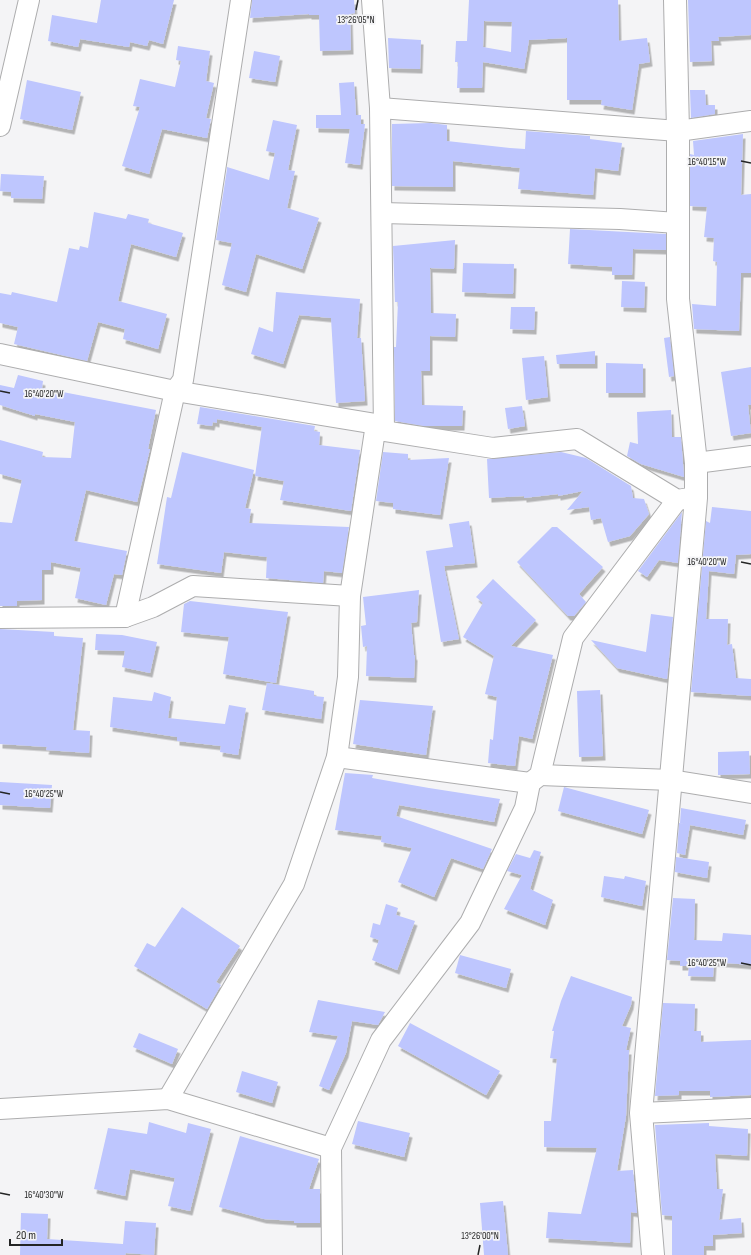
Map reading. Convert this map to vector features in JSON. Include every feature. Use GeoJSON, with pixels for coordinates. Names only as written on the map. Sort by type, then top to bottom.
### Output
{"type":"FeatureCollection","features":[{"type":"Feature","properties":{"kind":"street"},"geometry":{"type":"LineString","coordinates":[[0,126],[28,0]]}},
{"type":"Feature","properties":{"kind":"street"},"geometry":{"type":"LineString","coordinates":[[125,617],[175,391],[183,380],[242,0]]}},
{"type":"Feature","properties":{"kind":"street"},"geometry":{"type":"LineString","coordinates":[[168,1099],[294,884],[338,757],[348,677],[350,596],[380,428],[382,213],[380,108],[372,0]]}},
{"type":"Feature","properties":{"kind":"street"},"geometry":{"type":"LineString","coordinates":[[653,1255],[641,1113],[671,780],[686,499],[696,463],[678,299],[676,0]]}},
{"type":"Feature","properties":{"kind":"street"},"geometry":{"type":"LineString","coordinates":[[380,108],[678,131],[751,121]]}},
{"type":"Feature","properties":{"kind":"street"},"geometry":{"type":"LineString","coordinates":[[382,213],[620,219],[677,222]]}},
{"type":"Feature","properties":{"kind":"street"},"geometry":{"type":"LineString","coordinates":[[0,354],[175,391],[493,448],[577,438],[686,499]]}},
{"type":"Feature","properties":{"kind":"street"},"geometry":{"type":"LineString","coordinates":[[696,463],[751,456]]}},
{"type":"Feature","properties":{"kind":"street"},"geometry":{"type":"LineString","coordinates":[[332,1255],[331,1148],[381,1040],[470,923],[525,808],[535,779],[573,638],[686,499]]}},
{"type":"Feature","properties":{"kind":"street"},"geometry":{"type":"LineString","coordinates":[[0,618],[125,617],[153,607],[193,586],[350,596]]}},
{"type":"Feature","properties":{"kind":"street"},"geometry":{"type":"LineString","coordinates":[[338,757],[535,779],[671,780],[751,793]]}},
{"type":"Feature","properties":{"kind":"street"},"geometry":{"type":"LineString","coordinates":[[0,1110],[168,1099],[331,1148]]}},
{"type":"Feature","properties":{"kind":"street"},"geometry":{"type":"LineString","coordinates":[[641,1113],[751,1108]]}},
{"type":"Feature","properties":{"kind":"building"},"geometry":{"type":"Polygon","coordinates":[[[101,0],[174,0],[163,44],[149,40],[147,46],[130,42],[129,47],[80,39],[78,47],[48,41],[52,15],[97,23],[101,0]]]}},
{"type":"Feature","properties":{"kind":"building"},"geometry":{"type":"Polygon","coordinates":[[[252,0],[354,0],[355,13],[350,14],[351,50],[320,51],[319,15],[309,14],[250,18],[252,0]]]}},
{"type":"Feature","properties":{"kind":"building"},"geometry":{"type":"Polygon","coordinates":[[[469,0],[618,0],[619,41],[647,38],[650,62],[639,64],[632,110],[601,105],[602,100],[567,100],[567,38],[529,40],[524,69],[483,62],[482,88],[457,88],[458,62],[455,62],[456,41],[467,41],[469,0]],[[484,21],[483,47],[511,52],[512,22],[484,21]]]}},
{"type":"Feature","properties":{"kind":"building"},"geometry":{"type":"Polygon","coordinates":[[[688,0],[751,0],[751,35],[718,37],[719,41],[711,41],[712,61],[690,62],[688,0]]]}},
{"type":"Feature","properties":{"kind":"building"},"geometry":{"type":"Polygon","coordinates":[[[388,38],[421,40],[420,69],[389,68],[388,38]]]}},
{"type":"Feature","properties":{"kind":"building"},"geometry":{"type":"Polygon","coordinates":[[[178,46],[210,51],[206,81],[214,83],[206,118],[211,119],[207,138],[162,129],[149,174],[122,166],[140,107],[133,106],[140,79],[175,87],[181,61],[176,60],[178,46]]]}},
{"type":"Feature","properties":{"kind":"building"},"geometry":{"type":"Polygon","coordinates":[[[254,51],[280,56],[275,82],[249,78],[254,51]]]}},
{"type":"Feature","properties":{"kind":"building"},"geometry":{"type":"Polygon","coordinates":[[[27,80],[81,92],[72,130],[20,119],[27,80]]]}},
{"type":"Feature","properties":{"kind":"building"},"geometry":{"type":"Polygon","coordinates":[[[354,82],[356,115],[361,115],[361,124],[365,124],[360,165],[345,163],[350,129],[316,128],[316,115],[341,115],[339,83],[354,82]]]}},
{"type":"Feature","properties":{"kind":"building"},"geometry":{"type":"Polygon","coordinates":[[[690,90],[705,90],[706,105],[715,105],[715,114],[691,118],[690,90]]]}},
{"type":"Feature","properties":{"kind":"building"},"geometry":{"type":"Polygon","coordinates":[[[273,120],[297,125],[288,170],[295,171],[287,208],[319,218],[302,269],[256,254],[246,292],[222,285],[232,243],[216,240],[227,167],[269,180],[275,153],[266,151],[273,120]]]}},
{"type":"Feature","properties":{"kind":"building"},"geometry":{"type":"Polygon","coordinates":[[[430,123],[447,125],[447,141],[510,148],[525,149],[526,131],[590,136],[590,139],[622,143],[618,171],[595,168],[593,195],[518,189],[520,168],[453,161],[453,187],[392,186],[392,124],[430,123]]]}},
{"type":"Feature","properties":{"kind":"building"},"geometry":{"type":"Polygon","coordinates":[[[743,134],[741,195],[751,194],[751,273],[741,273],[739,331],[694,329],[692,304],[716,306],[717,262],[713,261],[714,238],[704,237],[707,207],[690,206],[690,154],[694,155],[693,141],[743,134]]]}},
{"type":"Feature","properties":{"kind":"building"},"geometry":{"type":"Polygon","coordinates":[[[1,174],[44,176],[42,199],[11,198],[11,192],[0,191],[1,174]]]}},
{"type":"Feature","properties":{"kind":"building"},"geometry":{"type":"Polygon","coordinates":[[[94,212],[126,219],[128,214],[149,219],[148,223],[183,233],[176,257],[131,244],[118,301],[167,314],[158,349],[123,339],[125,329],[98,322],[87,361],[14,344],[18,327],[0,323],[0,293],[11,295],[12,292],[57,302],[69,248],[79,250],[80,246],[88,248],[94,212]]]}},
{"type":"Feature","properties":{"kind":"building"},"geometry":{"type":"Polygon","coordinates":[[[570,229],[666,234],[666,250],[633,249],[632,275],[612,275],[612,267],[568,264],[570,229]]]}},
{"type":"Feature","properties":{"kind":"building"},"geometry":{"type":"Polygon","coordinates":[[[455,240],[454,269],[430,268],[431,313],[456,314],[455,337],[430,336],[430,371],[421,371],[422,405],[463,406],[462,426],[424,426],[395,421],[394,347],[396,347],[398,302],[395,302],[393,246],[455,240]]]}},
{"type":"Feature","properties":{"kind":"building"},"geometry":{"type":"Polygon","coordinates":[[[463,263],[514,264],[513,294],[462,292],[463,263]]]}},
{"type":"Feature","properties":{"kind":"building"},"geometry":{"type":"Polygon","coordinates":[[[622,281],[645,282],[644,308],[621,307],[622,281]]]}},
{"type":"Feature","properties":{"kind":"building"},"geometry":{"type":"Polygon","coordinates":[[[276,292],[360,299],[357,338],[361,338],[365,401],[336,403],[331,318],[299,315],[283,364],[251,354],[259,327],[273,332],[276,292]]]}},
{"type":"Feature","properties":{"kind":"building"},"geometry":{"type":"Polygon","coordinates":[[[511,307],[535,307],[534,330],[510,329],[511,307]]]}},
{"type":"Feature","properties":{"kind":"building"},"geometry":{"type":"Polygon","coordinates":[[[670,337],[674,376],[669,377],[664,338],[670,337]]]}},
{"type":"Feature","properties":{"kind":"building"},"geometry":{"type":"Polygon","coordinates":[[[595,351],[595,364],[557,364],[556,355],[595,351]]]}},
{"type":"Feature","properties":{"kind":"building"},"geometry":{"type":"Polygon","coordinates":[[[544,356],[548,397],[526,400],[522,358],[544,356]]]}},
{"type":"Feature","properties":{"kind":"building"},"geometry":{"type":"Polygon","coordinates":[[[606,363],[643,364],[643,393],[606,393],[606,363]]]}},
{"type":"Feature","properties":{"kind":"building"},"geometry":{"type":"Polygon","coordinates":[[[751,367],[751,405],[748,405],[751,433],[731,436],[721,372],[751,367]]]}},
{"type":"Feature","properties":{"kind":"building"},"geometry":{"type":"Polygon","coordinates":[[[18,375],[43,381],[42,388],[156,410],[148,449],[150,449],[137,502],[86,490],[74,541],[127,551],[122,575],[114,574],[106,605],[75,598],[81,568],[51,562],[51,570],[42,570],[42,600],[17,601],[17,606],[0,606],[0,522],[12,523],[22,480],[0,474],[0,440],[43,452],[42,457],[71,458],[75,422],[35,414],[35,416],[0,405],[0,385],[14,388],[18,375]]]}},
{"type":"Feature","properties":{"kind":"building"},"geometry":{"type":"Polygon","coordinates":[[[522,406],[525,426],[508,429],[505,408],[522,406]]]}},
{"type":"Feature","properties":{"kind":"building"},"geometry":{"type":"Polygon","coordinates":[[[200,407],[315,426],[314,431],[320,432],[319,445],[360,450],[351,511],[280,500],[284,481],[255,476],[262,427],[217,419],[217,423],[213,422],[212,426],[197,424],[200,407]]]}},
{"type":"Feature","properties":{"kind":"building"},"geometry":{"type":"Polygon","coordinates":[[[671,410],[672,437],[681,437],[684,477],[641,464],[627,456],[630,442],[638,444],[637,412],[671,410]]]}},
{"type":"Feature","properties":{"kind":"building"},"geometry":{"type":"Polygon","coordinates":[[[182,452],[254,470],[245,508],[251,509],[249,523],[349,527],[342,573],[324,571],[323,583],[266,578],[267,557],[224,552],[221,573],[157,564],[167,497],[171,498],[182,452]]]}},
{"type":"Feature","properties":{"kind":"building"},"geometry":{"type":"Polygon","coordinates":[[[383,452],[408,454],[408,460],[449,458],[440,515],[393,509],[393,503],[376,501],[383,452]]]}},
{"type":"Feature","properties":{"kind":"building"},"geometry":{"type":"Polygon","coordinates":[[[561,452],[586,458],[631,486],[633,498],[644,499],[649,514],[630,536],[608,542],[601,518],[591,520],[589,507],[567,510],[583,491],[558,496],[558,494],[524,498],[524,496],[489,498],[487,459],[561,452]]]}},
{"type":"Feature","properties":{"kind":"building"},"geometry":{"type":"Polygon","coordinates":[[[712,507],[751,511],[751,554],[736,555],[734,574],[709,571],[706,619],[728,619],[727,645],[732,644],[736,678],[751,679],[751,696],[691,692],[706,521],[710,523],[712,507]]]}},
{"type":"Feature","properties":{"kind":"building"},"geometry":{"type":"Polygon","coordinates":[[[682,512],[678,563],[659,560],[647,577],[638,571],[682,512]]]}},
{"type":"Feature","properties":{"kind":"building"},"geometry":{"type":"Polygon","coordinates":[[[469,521],[475,563],[444,566],[459,639],[441,642],[426,551],[453,547],[449,524],[469,521]]]}},
{"type":"Feature","properties":{"kind":"building"},"geometry":{"type":"Polygon","coordinates":[[[552,527],[557,527],[603,567],[579,594],[586,602],[574,616],[568,616],[517,562],[552,527]]]}},
{"type":"Feature","properties":{"kind":"building"},"geometry":{"type":"Polygon","coordinates":[[[493,579],[536,620],[511,646],[553,655],[532,739],[519,736],[515,766],[488,763],[490,739],[493,740],[497,697],[485,694],[494,656],[463,637],[483,603],[476,597],[493,579]]]}},
{"type":"Feature","properties":{"kind":"building"},"geometry":{"type":"Polygon","coordinates":[[[419,590],[417,622],[411,623],[415,656],[414,678],[366,676],[367,646],[363,647],[361,626],[366,625],[363,597],[419,590]]]}},
{"type":"Feature","properties":{"kind":"building"},"geometry":{"type":"Polygon","coordinates":[[[190,601],[288,612],[276,683],[223,674],[229,637],[181,632],[184,604],[190,601]]]}},
{"type":"Feature","properties":{"kind":"building"},"geometry":{"type":"Polygon","coordinates":[[[651,614],[673,617],[667,679],[617,668],[591,640],[646,652],[651,614]]]}},
{"type":"Feature","properties":{"kind":"building"},"geometry":{"type":"Polygon","coordinates":[[[0,629],[54,632],[54,636],[83,638],[73,730],[90,731],[89,753],[46,750],[47,747],[0,744],[0,629]]]}},
{"type":"Feature","properties":{"kind":"building"},"geometry":{"type":"Polygon","coordinates":[[[96,634],[122,635],[157,642],[150,673],[122,667],[125,651],[95,650],[96,634]]]}},
{"type":"Feature","properties":{"kind":"building"},"geometry":{"type":"Polygon","coordinates":[[[267,683],[314,691],[314,696],[324,697],[321,719],[262,710],[267,683]]]}},
{"type":"Feature","properties":{"kind":"building"},"geometry":{"type":"Polygon","coordinates":[[[600,690],[603,756],[579,757],[577,691],[600,690]]]}},
{"type":"Feature","properties":{"kind":"building"},"geometry":{"type":"Polygon","coordinates":[[[154,692],[171,697],[168,718],[225,724],[229,705],[246,708],[238,755],[220,752],[221,746],[177,741],[177,737],[110,727],[113,697],[152,701],[154,692]]]}},
{"type":"Feature","properties":{"kind":"building"},"geometry":{"type":"Polygon","coordinates":[[[360,700],[433,706],[426,755],[353,744],[360,700]]]}},
{"type":"Feature","properties":{"kind":"building"},"geometry":{"type":"Polygon","coordinates":[[[749,751],[750,774],[718,775],[718,752],[749,751]]]}},
{"type":"Feature","properties":{"kind":"building"},"geometry":{"type":"Polygon","coordinates":[[[345,773],[373,775],[372,778],[500,799],[494,822],[399,805],[396,816],[492,849],[483,869],[451,858],[434,897],[398,882],[412,848],[381,842],[382,836],[335,830],[345,773]]]}},
{"type":"Feature","properties":{"kind":"building"},"geometry":{"type":"Polygon","coordinates":[[[0,782],[52,785],[50,808],[0,805],[0,782]]]}},
{"type":"Feature","properties":{"kind":"building"},"geometry":{"type":"Polygon","coordinates":[[[564,787],[649,810],[642,834],[558,811],[564,787]]]}},
{"type":"Feature","properties":{"kind":"building"},"geometry":{"type":"Polygon","coordinates":[[[681,808],[746,820],[743,835],[690,825],[685,855],[677,853],[679,823],[688,824],[680,823],[681,808]]]}},
{"type":"Feature","properties":{"kind":"building"},"geometry":{"type":"Polygon","coordinates":[[[534,850],[541,852],[530,889],[553,900],[545,925],[504,909],[522,875],[507,871],[516,854],[530,858],[534,850]]]}},
{"type":"Feature","properties":{"kind":"building"},"geometry":{"type":"Polygon","coordinates":[[[676,857],[709,862],[707,878],[675,872],[676,857]]]}},
{"type":"Feature","properties":{"kind":"building"},"geometry":{"type":"Polygon","coordinates":[[[604,876],[624,879],[625,876],[646,881],[642,906],[601,897],[604,876]]]}},
{"type":"Feature","properties":{"kind":"building"},"geometry":{"type":"Polygon","coordinates":[[[673,898],[695,899],[694,940],[722,941],[723,933],[751,935],[751,965],[714,962],[713,977],[688,976],[689,966],[680,966],[680,961],[667,960],[673,898]]]}},
{"type":"Feature","properties":{"kind":"building"},"geometry":{"type":"Polygon","coordinates":[[[386,904],[398,908],[396,915],[415,921],[397,970],[372,960],[379,940],[370,937],[373,923],[380,925],[386,904]]]}},
{"type":"Feature","properties":{"kind":"building"},"geometry":{"type":"Polygon","coordinates":[[[182,907],[240,946],[216,982],[221,985],[207,1009],[134,966],[147,943],[155,947],[182,907]]]}},
{"type":"Feature","properties":{"kind":"building"},"geometry":{"type":"Polygon","coordinates":[[[460,955],[511,969],[506,988],[455,973],[460,955]]]}},
{"type":"Feature","properties":{"kind":"building"},"geometry":{"type":"Polygon","coordinates":[[[571,976],[632,997],[631,1005],[622,1026],[631,1028],[626,1050],[629,1050],[626,1116],[617,1171],[633,1170],[637,1213],[631,1212],[630,1243],[546,1238],[548,1212],[581,1214],[597,1148],[544,1147],[544,1121],[551,1121],[557,1059],[550,1058],[554,1031],[552,1031],[561,1001],[571,976]]]}},
{"type":"Feature","properties":{"kind":"building"},"geometry":{"type":"Polygon","coordinates":[[[318,1000],[385,1012],[378,1025],[352,1021],[346,1053],[329,1090],[319,1086],[338,1036],[309,1032],[318,1000]]]}},
{"type":"Feature","properties":{"kind":"building"},"geometry":{"type":"Polygon","coordinates":[[[663,1003],[695,1004],[694,1031],[701,1031],[701,1042],[751,1040],[751,1095],[710,1097],[710,1091],[679,1091],[679,1095],[655,1096],[663,1003]]]}},
{"type":"Feature","properties":{"kind":"building"},"geometry":{"type":"Polygon","coordinates":[[[410,1023],[500,1071],[486,1095],[398,1046],[410,1023]]]}},
{"type":"Feature","properties":{"kind":"building"},"geometry":{"type":"Polygon","coordinates":[[[139,1033],[178,1049],[172,1064],[133,1047],[139,1033]]]}},
{"type":"Feature","properties":{"kind":"building"},"geometry":{"type":"Polygon","coordinates":[[[242,1071],[278,1082],[272,1103],[236,1092],[242,1071]]]}},
{"type":"Feature","properties":{"kind":"building"},"geometry":{"type":"Polygon","coordinates":[[[358,1121],[410,1133],[404,1157],[352,1144],[358,1121]]]}},
{"type":"Feature","properties":{"kind":"building"},"geometry":{"type":"Polygon","coordinates":[[[149,1122],[186,1133],[188,1123],[211,1129],[190,1211],[168,1206],[175,1178],[130,1169],[125,1196],[94,1189],[108,1128],[147,1134],[149,1122]]]}},
{"type":"Feature","properties":{"kind":"building"},"geometry":{"type":"Polygon","coordinates":[[[709,1123],[709,1126],[748,1129],[747,1156],[715,1154],[717,1189],[723,1189],[719,1220],[741,1218],[742,1233],[713,1235],[713,1246],[704,1246],[704,1255],[672,1255],[672,1216],[662,1215],[655,1125],[709,1123]]]}},
{"type":"Feature","properties":{"kind":"building"},"geometry":{"type":"Polygon","coordinates":[[[240,1136],[319,1159],[309,1189],[320,1189],[320,1223],[294,1223],[294,1221],[264,1219],[219,1207],[240,1136]]]}},
{"type":"Feature","properties":{"kind":"building"},"geometry":{"type":"Polygon","coordinates":[[[503,1201],[508,1255],[484,1255],[480,1203],[503,1201]]]}},
{"type":"Feature","properties":{"kind":"building"},"geometry":{"type":"Polygon","coordinates":[[[21,1213],[48,1214],[47,1239],[123,1244],[125,1221],[156,1223],[154,1255],[126,1253],[125,1255],[20,1255],[21,1213]]]}}]}
